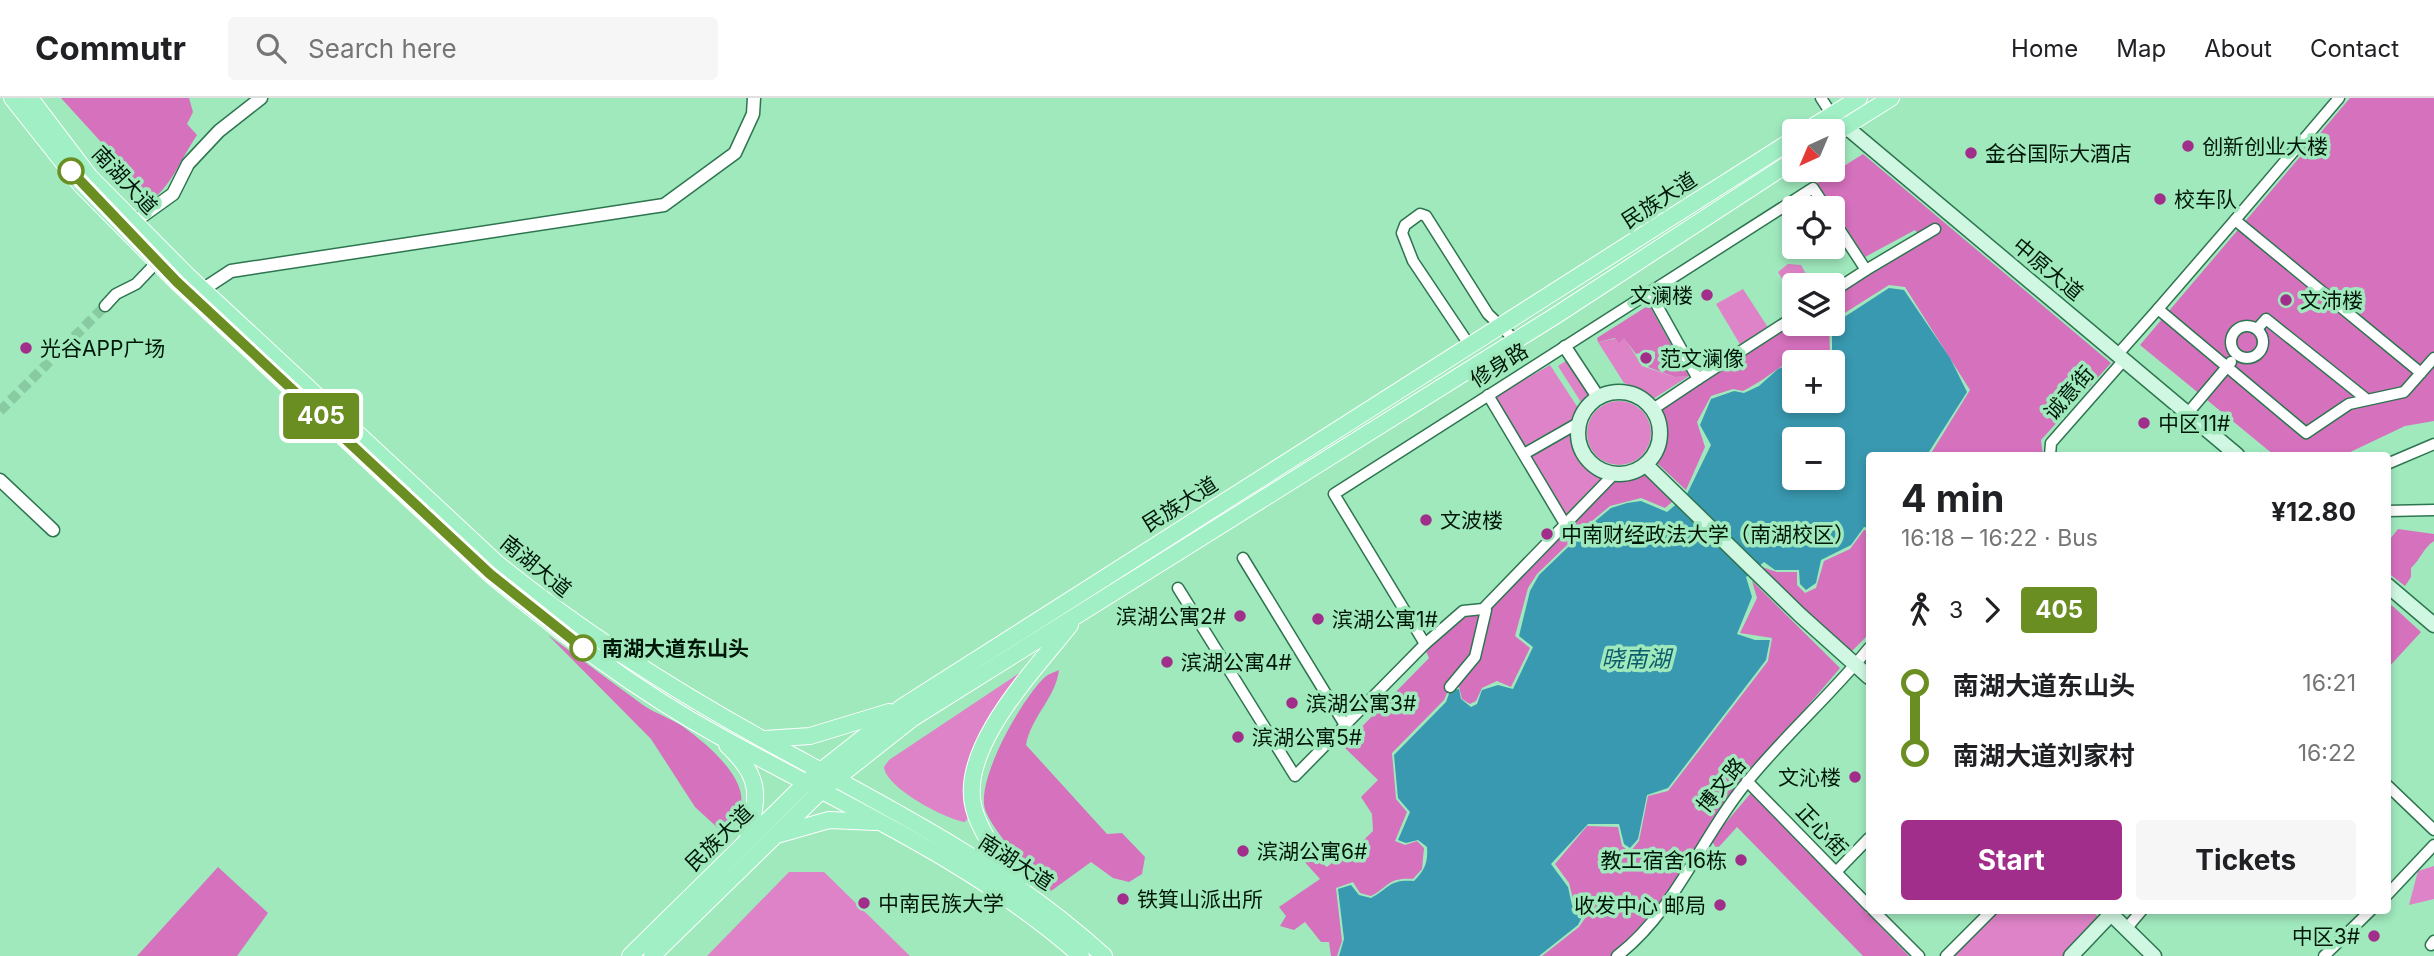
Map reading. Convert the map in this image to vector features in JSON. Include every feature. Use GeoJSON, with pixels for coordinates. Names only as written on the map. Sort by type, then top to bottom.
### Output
{"type":"FeatureCollection","features":[{"type":"Feature","properties":{"kind":"main road","name":"南湖大道"},"geometry":{"type":"LineString","coordinates":[[12,98],[81,185],[129,225],[516,596],[593,655],[718,736],[822,780],[1020,887],[1104,956]]}},
{"type":"Feature","properties":{"kind":"main road","name":"南湖大道"},"geometry":{"type":"LineString","coordinates":[[30,98],[157,261],[197,293],[498,564],[621,656],[762,739],[884,824],[1018,905],[1081,956]]}},
{"type":"Feature","properties":{"kind":"main road"},"geometry":{"type":"LineString","coordinates":[[1826,119],[1859,98]]}},
{"type":"Feature","properties":{"kind":"main road"},"geometry":{"type":"LineString","coordinates":[[1845,127],[1891,98]]}},
{"type":"Feature","properties":{"kind":"main road","name":"中原大道"},"geometry":{"type":"LineString","coordinates":[[1832,115],[1834,119]]}},
{"type":"Feature","properties":{"kind":"main road","name":"中原大道"},"geometry":{"type":"LineString","coordinates":[[1845,136],[2121,357],[2233,452]]}},
{"type":"Feature","properties":{"kind":"main road","name":"民族大道"},"geometry":{"type":"LineString","coordinates":[[630,956],[748,839],[822,780],[902,708],[1782,147]]}},
{"type":"Feature","properties":{"kind":"main road","name":"民族大道"},"geometry":{"type":"LineString","coordinates":[[652,956],[773,837],[822,780],[913,719],[1516,341],[1782,168]]}},
{"type":"Feature","properties":{"kind":"main road"},"geometry":{"type":"LineString","coordinates":[[1609,393],[1633,394],[1653,409],[1658,421],[1660,439],[1656,452],[1646,465],[1635,471],[1614,474],[1597,468],[1583,454],[1578,436],[1580,422],[1586,409],[1598,397],[1609,393]]}},
{"type":"Feature","properties":{"kind":"main road"},"geometry":{"type":"LineString","coordinates":[[1646,465],[1767,583],[1866,674]]}},
{"type":"Feature","properties":{"kind":"main road"},"geometry":{"type":"LineString","coordinates":[[2391,588],[2434,625]]}},
{"type":"Feature","properties":{"kind":"main road"},"geometry":{"type":"LineString","coordinates":[[1020,887],[978,820],[972,796],[974,770],[995,725],[1077,617]]}},
{"type":"Feature","properties":{"kind":"main road"},"geometry":{"type":"LineString","coordinates":[[762,739],[810,736],[902,708]]}},
{"type":"Feature","properties":{"kind":"main road"},"geometry":{"type":"LineString","coordinates":[[718,736],[747,765],[754,779],[756,800],[748,839]]}},
{"type":"Feature","properties":{"kind":"main road"},"geometry":{"type":"LineString","coordinates":[[773,837],[830,820],[884,824]]}},
{"type":"Feature","properties":{"kind":"main road"},"geometry":{"type":"LineString","coordinates":[[2071,956],[2107,914]]}},
{"type":"Feature","properties":{"kind":"main road"},"geometry":{"type":"LineString","coordinates":[[2111,914],[2154,956]]}},
{"type":"Feature","properties":{"kind":"street"},"geometry":{"type":"LineString","coordinates":[[129,225],[173,194],[188,164],[219,131],[261,98]]}},
{"type":"Feature","properties":{"kind":"street"},"geometry":{"type":"LineString","coordinates":[[197,293],[231,271],[664,205],[735,153],[753,114],[754,98]]}},
{"type":"Feature","properties":{"kind":"street"},"geometry":{"type":"LineString","coordinates":[[1821,98],[1832,115]]}},
{"type":"Feature","properties":{"kind":"street","name":"诚意街"},"geometry":{"type":"LineString","coordinates":[[2050,452],[2051,443],[2158,309],[2337,99]]}},
{"type":"Feature","properties":{"kind":"street","name":"修身路"},"geometry":{"type":"LineString","coordinates":[[1801,196],[1813,188],[1818,196]]}},
{"type":"Feature","properties":{"kind":"street","name":"修身路"},"geometry":{"type":"LineString","coordinates":[[1425,644],[1334,494],[1782,208]]}},
{"type":"Feature","properties":{"kind":"street"},"geometry":{"type":"LineString","coordinates":[[1470,346],[1413,261],[1402,233],[1412,218],[1420,214],[1426,216],[1488,314],[1516,341]]}},
{"type":"Feature","properties":{"kind":"street"},"geometry":{"type":"LineString","coordinates":[[2235,220],[2421,373]]}},
{"type":"Feature","properties":{"kind":"street"},"geometry":{"type":"LineString","coordinates":[[1845,284],[1935,229]]}},
{"type":"Feature","properties":{"kind":"street"},"geometry":{"type":"LineString","coordinates":[[1845,238],[1866,270]]}},
{"type":"Feature","properties":{"kind":"street"},"geometry":{"type":"LineString","coordinates":[[105,306],[116,294],[136,284],[157,261]]}},
{"type":"Feature","properties":{"kind":"street"},"geometry":{"type":"LineString","coordinates":[[1650,293],[1698,379]]}},
{"type":"Feature","properties":{"kind":"street"},"geometry":{"type":"LineString","coordinates":[[2158,309],[2306,433],[2336,410],[2365,398],[2404,392],[2434,358]]}},
{"type":"Feature","properties":{"kind":"street"},"geometry":{"type":"LineString","coordinates":[[2258,329],[2266,319],[2365,398]]}},
{"type":"Feature","properties":{"kind":"street"},"geometry":{"type":"LineString","coordinates":[[1653,409],[1782,325]]}},
{"type":"Feature","properties":{"kind":"street"},"geometry":{"type":"LineString","coordinates":[[2237,355],[2231,341],[2235,332],[2244,326],[2258,329]]}},
{"type":"Feature","properties":{"kind":"street"},"geometry":{"type":"LineString","coordinates":[[2237,355],[2252,358],[2261,352],[2264,342],[2258,329]]}},
{"type":"Feature","properties":{"kind":"street"},"geometry":{"type":"LineString","coordinates":[[1564,347],[1598,397]]}},
{"type":"Feature","properties":{"kind":"street"},"geometry":{"type":"LineString","coordinates":[[2188,413],[2237,355]]}},
{"type":"Feature","properties":{"kind":"street"},"geometry":{"type":"LineString","coordinates":[[1488,395],[1566,524]]}},
{"type":"Feature","properties":{"kind":"street"},"geometry":{"type":"LineString","coordinates":[[1524,454],[1580,422]]}},
{"type":"Feature","properties":{"kind":"street"},"geometry":{"type":"LineString","coordinates":[[2391,462],[2434,444]]}},
{"type":"Feature","properties":{"kind":"street"},"geometry":{"type":"LineString","coordinates":[[1178,588],[1295,776],[1425,644],[1463,611],[1483,609],[1614,474]]}},
{"type":"Feature","properties":{"kind":"street"},"geometry":{"type":"LineString","coordinates":[[0,480],[53,530]]}},
{"type":"Feature","properties":{"kind":"street"},"geometry":{"type":"LineString","coordinates":[[2391,511],[2434,510]]}},
{"type":"Feature","properties":{"kind":"street"},"geometry":{"type":"LineString","coordinates":[[1243,558],[1345,725]]}},
{"type":"Feature","properties":{"kind":"street"},"geometry":{"type":"LineString","coordinates":[[1450,687],[1475,657],[1486,610]]}},
{"type":"Feature","properties":{"kind":"street","name":"博文路"},"geometry":{"type":"LineString","coordinates":[[1617,956],[1658,915],[1708,833],[1747,781],[1866,652]]}},
{"type":"Feature","properties":{"kind":"street","name":"正心街"},"geometry":{"type":"LineString","coordinates":[[1747,781],[1866,903]]}},
{"type":"Feature","properties":{"kind":"street"},"geometry":{"type":"LineString","coordinates":[[2391,789],[2434,831]]}},
{"type":"Feature","properties":{"kind":"street"},"geometry":{"type":"LineString","coordinates":[[1836,872],[1866,841]]}},
{"type":"Feature","properties":{"kind":"street"},"geometry":{"type":"LineString","coordinates":[[2391,891],[2434,845]]}},
{"type":"Feature","properties":{"kind":"street"},"geometry":{"type":"LineString","coordinates":[[1877,914],[1919,956]]}},
{"type":"Feature","properties":{"kind":"street"},"geometry":{"type":"LineString","coordinates":[[1946,956],[1988,914]]}},
{"type":"Feature","properties":{"kind":"street"},"geometry":{"type":"LineString","coordinates":[[2126,929],[2139,914]]}},
{"type":"Feature","properties":{"kind":"street"},"geometry":{"type":"LineString","coordinates":[[2324,956],[2367,914]]}},
{"type":"Feature","properties":{"kind":"shaded area"},"geometry":{"type":"Polygon","coordinates":[[[61,98],[189,98],[193,112],[187,124],[197,135],[172,178],[153,199],[61,98]]]}},
{"type":"Feature","properties":{"kind":"shaded area"},"geometry":{"type":"Polygon","coordinates":[[[2350,98],[2434,98],[2434,421],[2405,426],[2350,452],[2270,452],[2140,345],[2350,98]]]}},
{"type":"Feature","properties":{"kind":"shaded area"},"geometry":{"type":"Polygon","coordinates":[[[1863,154],[2111,363],[2041,440],[2043,452],[1932,452],[1970,390],[1905,287],[1889,285],[1845,313],[1845,290],[1925,241],[1915,230],[1865,257],[1845,226],[1845,196],[1825,196],[1817,183],[1845,182],[1845,165],[1863,154]]]}},
{"type":"Feature","properties":{"kind":"shaded area"},"geometry":{"type":"Polygon","coordinates":[[[1788,264],[1801,265],[1805,273],[1782,273],[1782,279],[1778,272],[1788,264]]]}},
{"type":"Feature","properties":{"kind":"shaded area"},"geometry":{"type":"Polygon","coordinates":[[[1743,289],[1769,329],[1741,346],[1716,304],[1743,289]]]}},
{"type":"Feature","properties":{"kind":"shaded area"},"geometry":{"type":"Polygon","coordinates":[[[1649,305],[1689,376],[1675,377],[1648,367],[1655,358],[1655,352],[1651,350],[1636,354],[1624,338],[1619,343],[1615,338],[1598,342],[1597,338],[1649,305]]]}},
{"type":"Feature","properties":{"kind":"shaded area"},"geometry":{"type":"Polygon","coordinates":[[[1782,331],[1782,336],[1829,336],[1830,350],[1782,350],[1782,367],[1756,384],[1743,391],[1733,389],[1711,396],[1697,422],[1705,447],[1686,490],[1657,463],[1667,437],[1667,424],[1662,410],[1782,331]]]}},
{"type":"Feature","properties":{"kind":"shaded area"},"geometry":{"type":"Polygon","coordinates":[[[1624,337],[1642,366],[1675,377],[1689,376],[1653,399],[1641,389],[1624,383],[1598,342],[1624,337]]]}},
{"type":"Feature","properties":{"kind":"shaded area"},"geometry":{"type":"Polygon","coordinates":[[[1569,359],[1592,398],[1584,407],[1558,366],[1569,359]]]}},
{"type":"Feature","properties":{"kind":"shaded area"},"geometry":{"type":"Polygon","coordinates":[[[1550,365],[1578,408],[1573,421],[1525,449],[1493,398],[1550,365]]]}},
{"type":"Feature","properties":{"kind":"shaded area"},"geometry":{"type":"Polygon","coordinates":[[[1619,401],[1637,407],[1645,415],[1651,433],[1645,451],[1637,459],[1619,465],[1601,459],[1593,451],[1587,433],[1593,415],[1601,407],[1619,401]]]}},
{"type":"Feature","properties":{"kind":"shaded area"},"geometry":{"type":"Polygon","coordinates":[[[1571,432],[1580,461],[1590,472],[1604,479],[1566,518],[1528,456],[1571,432]]]}},
{"type":"Feature","properties":{"kind":"shaded area"},"geometry":{"type":"Polygon","coordinates":[[[1644,473],[1673,501],[1665,508],[1641,498],[1610,506],[1537,574],[1528,588],[1515,636],[1530,648],[1511,687],[1497,681],[1482,688],[1476,701],[1470,704],[1462,699],[1459,687],[1448,691],[1444,700],[1392,753],[1396,799],[1407,812],[1395,841],[1405,845],[1417,841],[1424,848],[1422,869],[1413,879],[1393,881],[1371,896],[1360,893],[1353,882],[1336,888],[1342,941],[1337,956],[1331,956],[1329,942],[1321,942],[1305,922],[1294,930],[1280,926],[1286,916],[1279,907],[1320,879],[1302,859],[1309,854],[1327,867],[1334,861],[1342,861],[1373,831],[1372,814],[1361,797],[1378,780],[1343,746],[1429,658],[1425,649],[1463,615],[1486,610],[1613,481],[1632,480],[1644,473]]]}},
{"type":"Feature","properties":{"kind":"shaded area"},"geometry":{"type":"Polygon","coordinates":[[[2398,529],[2434,534],[2434,541],[2411,568],[2411,577],[2405,586],[2391,575],[2391,538],[2398,529]]]}},
{"type":"Feature","properties":{"kind":"shaded area"},"geometry":{"type":"Polygon","coordinates":[[[1866,530],[1866,637],[1848,655],[1762,567],[1777,572],[1797,572],[1797,585],[1805,593],[1816,588],[1824,561],[1850,549],[1866,530]]]}},
{"type":"Feature","properties":{"kind":"shaded area"},"geometry":{"type":"Polygon","coordinates":[[[1752,581],[1840,668],[1741,784],[1707,829],[1654,914],[1623,947],[1611,956],[1542,956],[1579,927],[1590,911],[1574,903],[1569,883],[1555,864],[1587,826],[1618,827],[1622,846],[1630,852],[1639,841],[1648,796],[1668,791],[1768,661],[1772,638],[1740,633],[1757,598],[1752,581]]]}},
{"type":"Feature","properties":{"kind":"shaded area"},"geometry":{"type":"Polygon","coordinates":[[[2391,605],[2421,632],[2391,665],[2391,605]]]}},
{"type":"Feature","properties":{"kind":"shaded area"},"geometry":{"type":"Polygon","coordinates":[[[548,635],[643,705],[680,725],[711,749],[734,776],[740,790],[741,804],[735,818],[720,830],[695,807],[651,739],[548,635]]]}},
{"type":"Feature","properties":{"kind":"shaded area"},"geometry":{"type":"Polygon","coordinates":[[[1059,670],[1057,680],[1033,725],[1026,745],[1107,834],[1122,833],[1145,857],[1142,874],[1129,882],[1113,878],[1091,862],[1051,891],[1006,843],[986,812],[984,799],[987,781],[1002,741],[1036,687],[1046,676],[1059,670]]]}},
{"type":"Feature","properties":{"kind":"shaded area"},"geometry":{"type":"Polygon","coordinates":[[[1023,673],[988,724],[972,757],[967,775],[968,818],[965,822],[944,815],[918,801],[905,793],[887,775],[884,767],[889,760],[1023,673]]]}},
{"type":"Feature","properties":{"kind":"shaded area"},"geometry":{"type":"Polygon","coordinates":[[[1751,793],[1909,956],[1863,956],[1737,827],[1717,849],[1711,840],[1751,793]]]}},
{"type":"Feature","properties":{"kind":"shaded area"},"geometry":{"type":"Polygon","coordinates":[[[2434,866],[2434,899],[2409,905],[2418,871],[2434,866]]]}},
{"type":"Feature","properties":{"kind":"shaded area"},"geometry":{"type":"Polygon","coordinates":[[[218,867],[268,913],[237,956],[137,956],[218,867]]]}},
{"type":"Feature","properties":{"kind":"shaded area"},"geometry":{"type":"Polygon","coordinates":[[[789,872],[824,872],[910,956],[707,956],[789,872]]]}},
{"type":"Feature","properties":{"kind":"shaded area"},"geometry":{"type":"Polygon","coordinates":[[[1994,914],[2095,914],[2107,925],[2077,956],[1954,956],[1994,914]]]}},
{"type":"Feature","properties":{"kind":"water","name":"晓南湖"},"geometry":{"type":"Polygon","coordinates":[[[1889,288],[1904,290],[1950,358],[1967,392],[1929,452],[1866,452],[1866,527],[1851,545],[1821,560],[1816,583],[1806,590],[1800,584],[1799,570],[1775,570],[1764,562],[1746,577],[1752,597],[1737,634],[1755,640],[1770,640],[1766,660],[1668,788],[1647,795],[1638,839],[1630,848],[1624,844],[1619,824],[1588,824],[1551,864],[1568,887],[1572,905],[1585,911],[1578,925],[1539,956],[1339,956],[1344,939],[1338,889],[1351,885],[1359,895],[1371,898],[1394,883],[1414,881],[1426,862],[1427,847],[1418,840],[1406,843],[1398,840],[1410,812],[1398,798],[1394,755],[1446,702],[1450,691],[1459,689],[1461,699],[1471,707],[1477,704],[1482,690],[1498,685],[1513,689],[1533,647],[1519,636],[1530,591],[1539,575],[1611,508],[1641,501],[1667,512],[1686,496],[1711,445],[1700,425],[1711,399],[1734,391],[1744,393],[1759,386],[1782,367],[1782,413],[1845,413],[1845,350],[1832,350],[1832,336],[1845,336],[1845,317],[1889,288]]]}},
{"type":"Feature","properties":{"kind":"tunnel"},"geometry":{"type":"LineString","coordinates":[[0,411],[105,306]]}},
{"type":"Feature","properties":{"kind":"bus line","name":"405"},"geometry":{"type":"LineString","coordinates":[[71,171],[81,185],[177,282],[490,574],[583,648]]}},
{"type":"Feature","properties":{"kind":"place","name":"创新创业大楼"},"geometry":{"type":"Point","coordinates":[2188,146]}},
{"type":"Feature","properties":{"kind":"place","name":"金谷国际大酒店"},"geometry":{"type":"Point","coordinates":[1971,153]}},
{"type":"Feature","properties":{"kind":"place","name":"校车队"},"geometry":{"type":"Point","coordinates":[2160,199]}},
{"type":"Feature","properties":{"kind":"place","name":"文澜楼"},"geometry":{"type":"Point","coordinates":[1707,295]}},
{"type":"Feature","properties":{"kind":"place","name":"文沛楼"},"geometry":{"type":"Point","coordinates":[2286,300]}},
{"type":"Feature","properties":{"kind":"place","name":"光谷APP广场"},"geometry":{"type":"Point","coordinates":[26,348]}},
{"type":"Feature","properties":{"kind":"place","name":"范文澜像"},"geometry":{"type":"Point","coordinates":[1646,358]}},
{"type":"Feature","properties":{"kind":"place","name":"中区11#"},"geometry":{"type":"Point","coordinates":[2144,423]}},
{"type":"Feature","properties":{"kind":"place","name":"文波楼"},"geometry":{"type":"Point","coordinates":[1426,520]}},
{"type":"Feature","properties":{"kind":"place","name":"中南财经政法大学（南湖校区）"},"geometry":{"type":"Point","coordinates":[1547,534]}},
{"type":"Feature","properties":{"kind":"place","name":"滨湖公寓2#"},"geometry":{"type":"Point","coordinates":[1240,616]}},
{"type":"Feature","properties":{"kind":"place","name":"滨湖公寓1#"},"geometry":{"type":"Point","coordinates":[1318,619]}},
{"type":"Feature","properties":{"kind":"place","name":"南湖大道东山头"},"geometry":{"type":"Point","coordinates":[583,648]}},
{"type":"Feature","properties":{"kind":"place","name":"滨湖公寓4#"},"geometry":{"type":"Point","coordinates":[1167,662]}},
{"type":"Feature","properties":{"kind":"place","name":"滨湖公寓3#"},"geometry":{"type":"Point","coordinates":[1292,703]}},
{"type":"Feature","properties":{"kind":"place","name":"滨湖公寓5#"},"geometry":{"type":"Point","coordinates":[1238,737]}},
{"type":"Feature","properties":{"kind":"place","name":"文沁楼"},"geometry":{"type":"Point","coordinates":[1855,777]}},
{"type":"Feature","properties":{"kind":"place","name":"滨湖公寓6#"},"geometry":{"type":"Point","coordinates":[1243,851]}},
{"type":"Feature","properties":{"kind":"place","name":"教工宿舍16栋"},"geometry":{"type":"Point","coordinates":[1741,860]}},
{"type":"Feature","properties":{"kind":"place","name":"铁箕山派出所"},"geometry":{"type":"Point","coordinates":[1123,899]}},
{"type":"Feature","properties":{"kind":"place","name":"中南民族大学"},"geometry":{"type":"Point","coordinates":[864,903]}},
{"type":"Feature","properties":{"kind":"place","name":"收发中心 邮局"},"geometry":{"type":"Point","coordinates":[1720,905]}},
{"type":"Feature","properties":{"kind":"place","name":"中区3#"},"geometry":{"type":"Point","coordinates":[2374,936]}}]}
